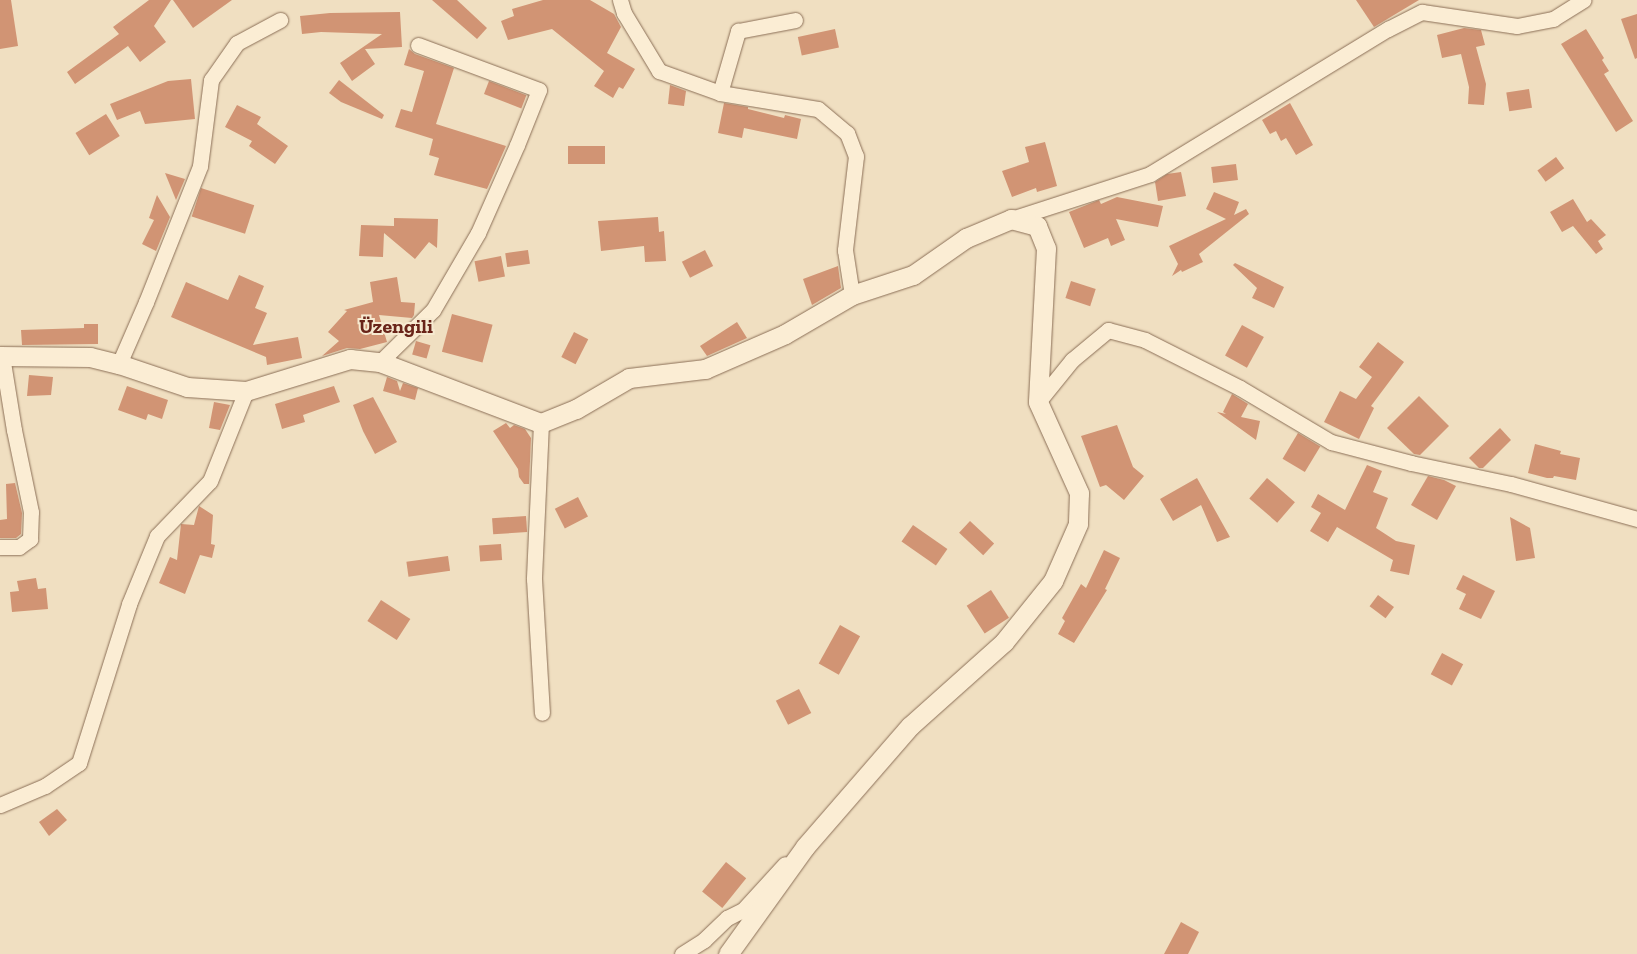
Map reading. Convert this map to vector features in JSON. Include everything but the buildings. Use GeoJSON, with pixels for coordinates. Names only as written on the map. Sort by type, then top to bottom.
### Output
{"type":"FeatureCollection","features":[{"type":"Feature","properties":{"kind":"street"},"geometry":{"type":"LineString","coordinates":[[620,0],[624,13],[659,72],[720,94],[818,109],[847,133],[856,156],[845,250],[852,295]]}},
{"type":"Feature","properties":{"kind":"street"},"geometry":{"type":"LineString","coordinates":[[0,547],[19,547],[30,539],[31,512],[1,356],[90,357],[119,364],[187,387],[246,391],[350,359],[380,362],[542,423],[576,409],[629,378],[705,369],[785,334],[852,295],[913,275],[966,238],[1011,219],[1150,174],[1355,48],[1422,12],[1517,26],[1553,19],[1583,0]]}},
{"type":"Feature","properties":{"kind":"street"},"geometry":{"type":"LineString","coordinates":[[119,364],[146,302],[200,166],[211,80],[237,43],[280,20]]}},
{"type":"Feature","properties":{"kind":"street"},"geometry":{"type":"LineString","coordinates":[[720,94],[738,31],[795,20]]}},
{"type":"Feature","properties":{"kind":"street"},"geometry":{"type":"LineString","coordinates":[[380,362],[433,310],[478,233],[517,145],[538,90],[418,45]]}},
{"type":"Feature","properties":{"kind":"street"},"geometry":{"type":"LineString","coordinates":[[728,954],[803,848],[910,726],[1004,642],[1053,581],[1078,524],[1079,493],[1038,402],[1046,248],[1037,226],[1011,219]]}},
{"type":"Feature","properties":{"kind":"street"},"geometry":{"type":"LineString","coordinates":[[1038,402],[1072,360],[1108,330],[1145,340],[1162,348],[1240,388],[1332,442],[1411,463],[1511,484],[1637,519]]}},
{"type":"Feature","properties":{"kind":"street"},"geometry":{"type":"LineString","coordinates":[[0,805],[44,786],[79,763],[129,604],[157,536],[210,480],[246,391]]}},
{"type":"Feature","properties":{"kind":"street"},"geometry":{"type":"LineString","coordinates":[[542,423],[534,579],[542,713]]}},
{"type":"Feature","properties":{"kind":"street"},"geometry":{"type":"LineString","coordinates":[[682,954],[704,940],[726,918],[743,910],[792,856],[803,848]]}},
{"type":"Feature","properties":{"kind":"district","name":"Üzengili"},"geometry":{"type":"Point","coordinates":[396,326]}}]}
